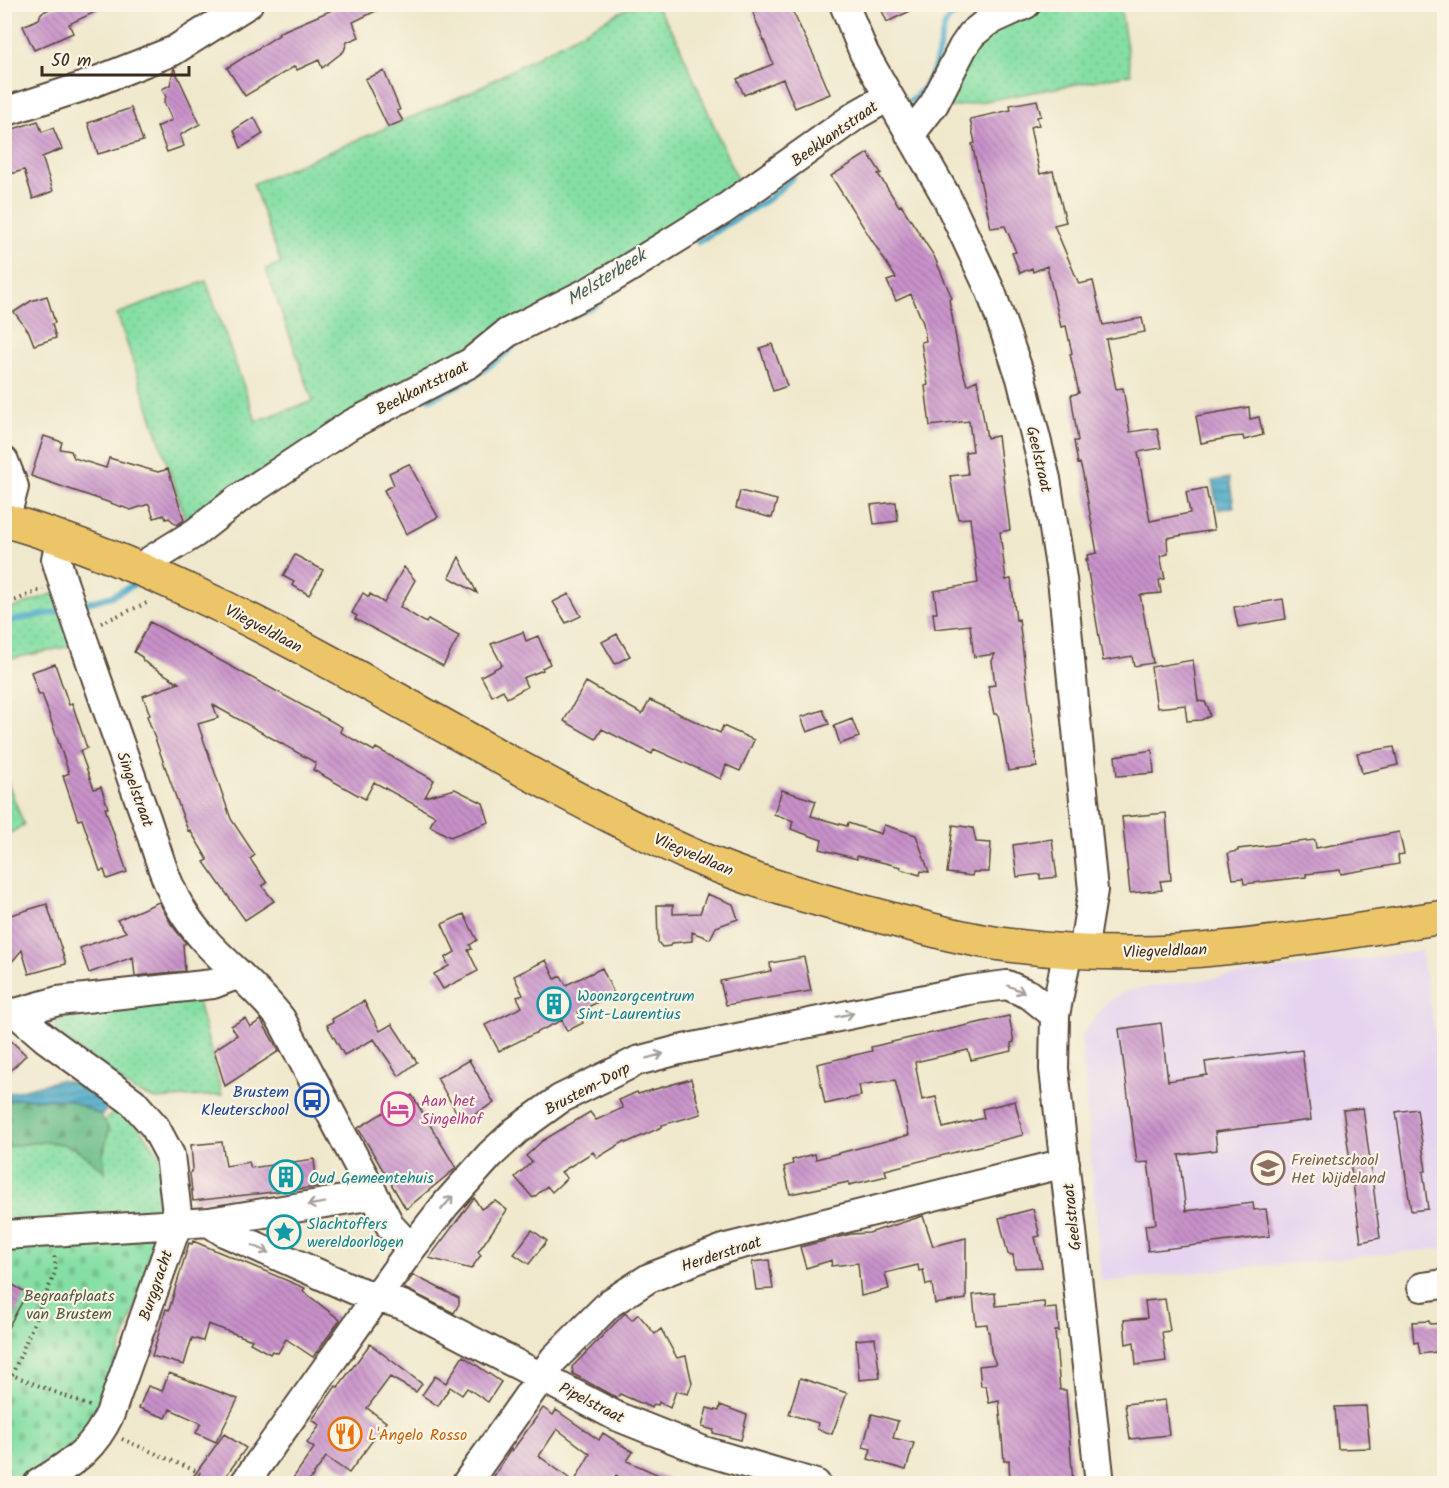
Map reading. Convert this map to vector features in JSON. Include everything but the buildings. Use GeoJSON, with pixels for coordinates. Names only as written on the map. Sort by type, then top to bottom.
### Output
{"type":"FeatureCollection","features":[{"type":"Feature","properties":{"kind":"main road","name":"Vliegveldlaan"},"geometry":{"type":"LineString","coordinates":[[5,520],[61,537],[140,567],[184,587],[247,618],[597,809],[694,856],[751,878],[808,896],[960,937],[1008,945],[1076,951],[1152,952],[1222,949],[1444,917]]}},
{"type":"Feature","properties":{"kind":"street"},"geometry":{"type":"LineString","coordinates":[[6,106],[79,88],[173,51],[248,4]]}},
{"type":"Feature","properties":{"kind":"street","name":"Geelstraat"},"geometry":{"type":"LineString","coordinates":[[844,4],[864,53],[947,198],[990,292],[1021,378],[1046,479],[1062,579],[1093,890],[1055,1015],[1054,1069],[1100,1484]]}},
{"type":"Feature","properties":{"kind":"street","name":"Beekkantstraat"},"geometry":{"type":"LineString","coordinates":[[140,567],[195,533],[237,500],[350,425],[470,363],[507,333],[592,290],[723,210],[858,114],[898,113],[934,104],[972,34],[987,22],[1026,4]]}},
{"type":"Feature","properties":{"kind":"street"},"geometry":{"type":"LineString","coordinates":[[4,461],[14,487],[5,520]]}},
{"type":"Feature","properties":{"kind":"street","name":"Singelstraat"},"geometry":{"type":"LineString","coordinates":[[61,537],[56,559],[64,585],[172,891],[183,913],[199,936],[268,1001],[281,1019],[391,1227],[411,1249]]}},
{"type":"Feature","properties":{"kind":"street"},"geometry":{"type":"LineString","coordinates":[[10,1012],[58,1001],[213,984],[239,974]]}},
{"type":"Feature","properties":{"kind":"street","name":"Brustem-Dorp"},"geometry":{"type":"LineString","coordinates":[[244,1484],[411,1249],[446,1204],[490,1155],[517,1130],[560,1099],[637,1061],[749,1035],[969,990],[1008,985],[1030,995],[1055,1015]]}},
{"type":"Feature","properties":{"kind":"street"},"geometry":{"type":"LineString","coordinates":[[10,1012],[133,1102],[155,1127],[170,1155],[178,1222],[209,1222],[374,1196]]}},
{"type":"Feature","properties":{"kind":"street","name":"Herderstraat"},"geometry":{"type":"LineString","coordinates":[[465,1484],[554,1359],[610,1303],[649,1278],[726,1248],[1065,1163]]}},
{"type":"Feature","properties":{"kind":"street","name":"Burggracht"},"geometry":{"type":"LineString","coordinates":[[4,1235],[178,1222],[106,1422],[92,1444],[74,1461],[38,1484]]}},
{"type":"Feature","properties":{"kind":"street"},"geometry":{"type":"LineString","coordinates":[[209,1222],[224,1232],[377,1298]]}},
{"type":"Feature","properties":{"kind":"street","name":"Pipelstraat"},"geometry":{"type":"LineString","coordinates":[[377,1298],[403,1305],[616,1416],[704,1451],[816,1484]]}},
{"type":"Feature","properties":{"kind":"path"},"geometry":{"type":"LineString","coordinates":[[4,605],[37,591],[64,585]]}},
{"type":"Feature","properties":{"kind":"path"},"geometry":{"type":"LineString","coordinates":[[81,632],[184,587]]}},
{"type":"Feature","properties":{"kind":"path"},"geometry":{"type":"LineString","coordinates":[[12,1374],[56,1270],[51,1232]]}},
{"type":"Feature","properties":{"kind":"path"},"geometry":{"type":"LineString","coordinates":[[4,1374],[12,1374],[106,1422],[196,1471],[212,1484]]}},
{"type":"Feature","properties":{"kind":"shaded area","name":"Freinetschool Het Wijdeland"},"geometry":{"type":"Polygon","coordinates":[[[1421,951],[1444,1089],[1444,1248],[1101,1282],[1081,1035],[1106,1003],[1127,990],[1421,951]]]}},
{"type":"Feature","properties":{"kind":"green space"},"geometry":{"type":"Polygon","coordinates":[[[633,5],[655,5],[675,35],[741,189],[189,528],[117,314],[206,281],[256,421],[313,401],[266,269],[281,263],[253,184],[471,92],[633,5]]]}},
{"type":"Feature","properties":{"kind":"green space"},"geometry":{"type":"Polygon","coordinates":[[[1044,5],[1120,5],[1131,74],[937,110],[978,40],[998,25],[1044,5]]]}},
{"type":"Feature","properties":{"kind":"green space"},"geometry":{"type":"Polygon","coordinates":[[[52,594],[59,599],[71,646],[5,660],[4,613],[52,594]]]}},
{"type":"Feature","properties":{"kind":"green space"},"geometry":{"type":"Polygon","coordinates":[[[4,773],[24,825],[5,836],[4,836],[4,773]]]}},
{"type":"Feature","properties":{"kind":"green space"},"geometry":{"type":"Polygon","coordinates":[[[197,998],[222,1095],[155,1099],[134,1091],[54,1031],[55,1025],[66,1015],[197,998]]]}},
{"type":"Feature","properties":{"kind":"green space"},"geometry":{"type":"Polygon","coordinates":[[[17,1099],[69,1100],[101,1115],[109,1129],[103,1155],[105,1172],[79,1151],[61,1144],[42,1142],[5,1147],[5,1102],[17,1099]]]}},
{"type":"Feature","properties":{"kind":"green space"},"geometry":{"type":"Polygon","coordinates":[[[122,1106],[162,1157],[168,1217],[5,1225],[5,1147],[42,1142],[61,1144],[86,1155],[105,1171],[103,1155],[109,1129],[104,1121],[122,1106]]]}},
{"type":"Feature","properties":{"kind":"green space","name":"Begraafplaats van Brustem"},"geometry":{"type":"Polygon","coordinates":[[[161,1232],[93,1428],[25,1480],[4,1483],[4,1242],[161,1232]]]}},
{"type":"Feature","properties":{"kind":"water"},"geometry":{"type":"Polygon","coordinates":[[[1229,478],[1234,507],[1218,510],[1212,481],[1229,478]]]}},
{"type":"Feature","properties":{"kind":"water"},"geometry":{"type":"Polygon","coordinates":[[[59,1080],[87,1089],[100,1097],[109,1107],[101,1115],[69,1100],[17,1099],[5,1102],[5,1094],[59,1080]]]}},
{"type":"Feature","properties":{"kind":"waterway","name":"Melsterbeek"},"geometry":{"type":"LineString","coordinates":[[902,106],[918,94],[929,80],[943,31],[949,19],[979,4]]}},
{"type":"Feature","properties":{"kind":"waterway","name":"Melsterbeek"},"geometry":{"type":"LineString","coordinates":[[698,242],[770,198],[793,177]]}},
{"type":"Feature","properties":{"kind":"waterway","name":"Melsterbeek"},"geometry":{"type":"LineString","coordinates":[[566,319],[595,306],[605,298]]}},
{"type":"Feature","properties":{"kind":"waterway","name":"Melsterbeek"},"geometry":{"type":"LineString","coordinates":[[430,399],[477,374],[519,341]]}},
{"type":"Feature","properties":{"kind":"waterway","name":"Melsterbeek"},"geometry":{"type":"LineString","coordinates":[[87,603],[112,596],[133,585]]}},
{"type":"Feature","properties":{"kind":"waterway","name":"Melsterbeek"},"geometry":{"type":"LineString","coordinates":[[4,622],[57,612]]}},
{"type":"Feature","properties":{"kind":"place","name":"Woonzorgcentrum Sint-Laurentius"},"geometry":{"type":"Point","coordinates":[554,1004]}},
{"type":"Feature","properties":{"kind":"place","name":"Brustem Kleuterschool"},"geometry":{"type":"Point","coordinates":[312,1100]}},
{"type":"Feature","properties":{"kind":"place","name":"Aan het Singelhof"},"geometry":{"type":"Point","coordinates":[398,1109]}},
{"type":"Feature","properties":{"kind":"place","name":"Freinetschool Het Wijdeland"},"geometry":{"type":"Point","coordinates":[1268,1168]}},
{"type":"Feature","properties":{"kind":"place","name":"Oud Gemeentehuis"},"geometry":{"type":"Point","coordinates":[286,1177]}},
{"type":"Feature","properties":{"kind":"place","name":"Slachtoffers wereldoorlogen"},"geometry":{"type":"Point","coordinates":[284,1232]}},
{"type":"Feature","properties":{"kind":"place","name":"L'Angelo Rosso"},"geometry":{"type":"Point","coordinates":[345,1434]}}]}
